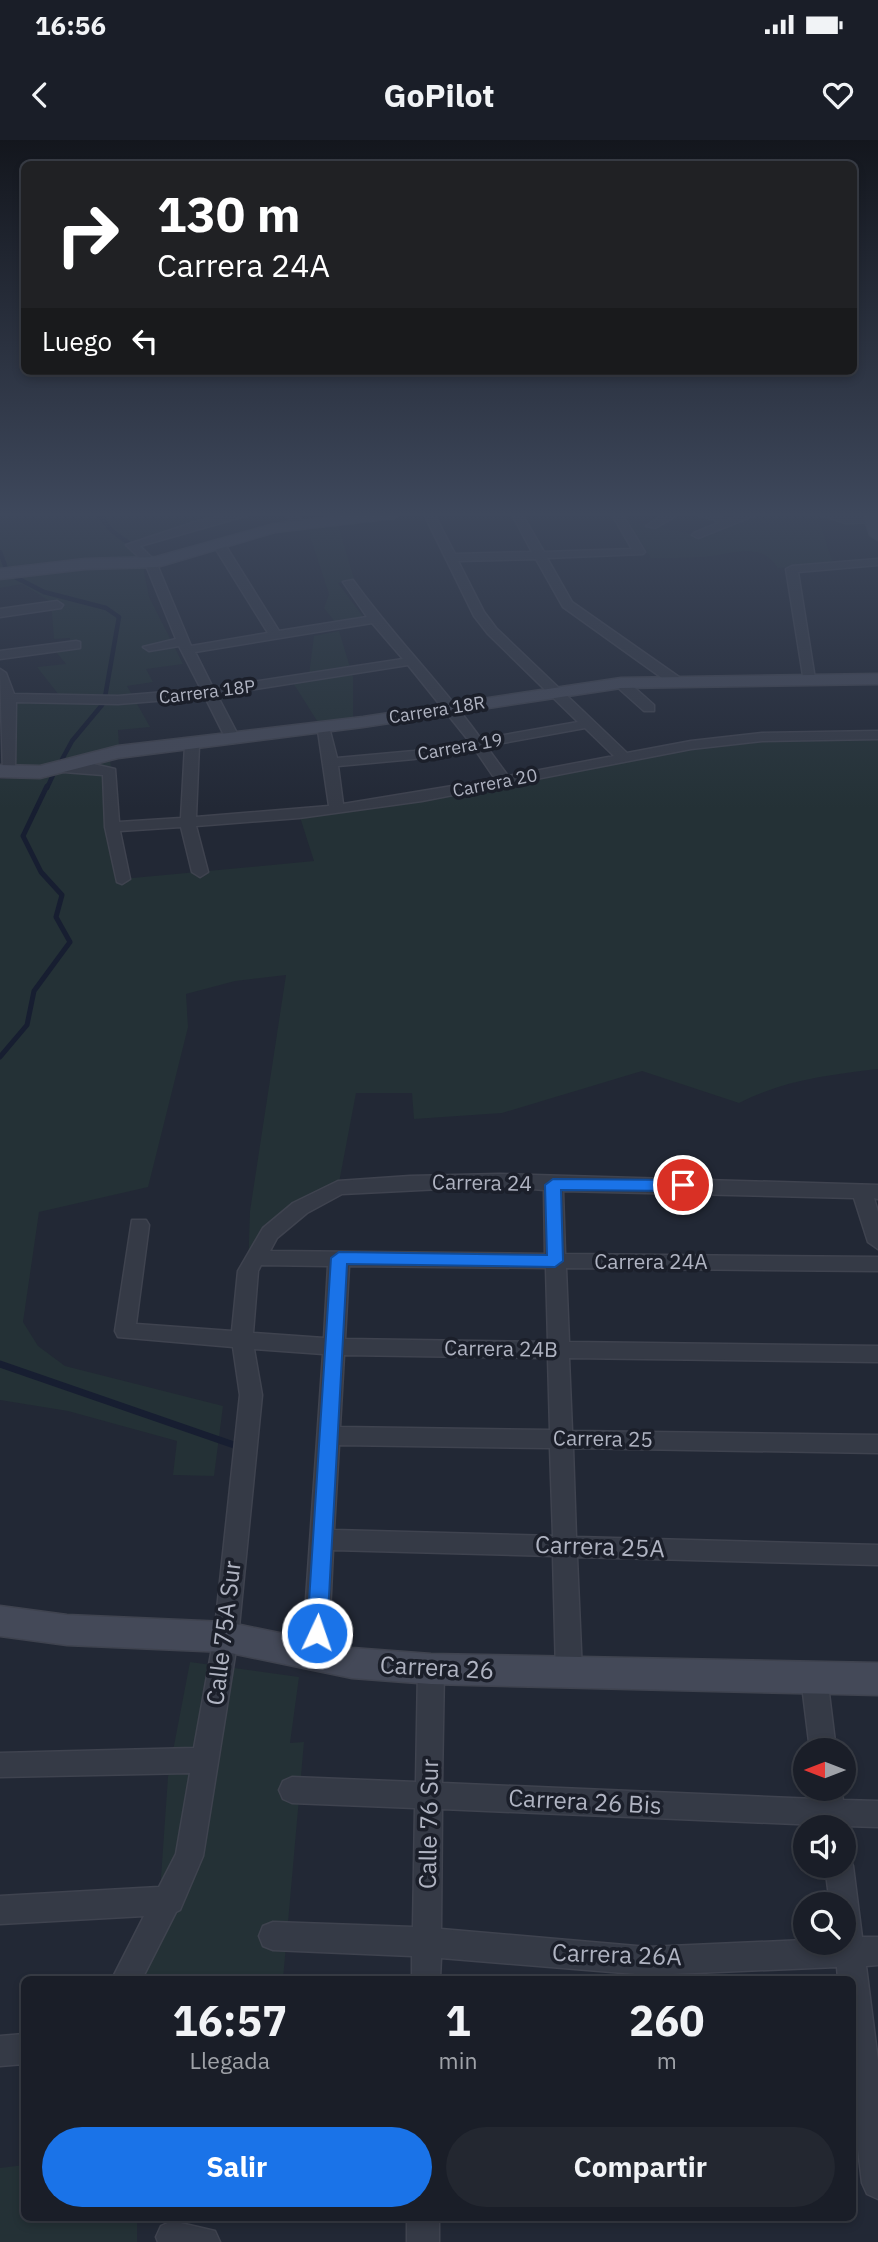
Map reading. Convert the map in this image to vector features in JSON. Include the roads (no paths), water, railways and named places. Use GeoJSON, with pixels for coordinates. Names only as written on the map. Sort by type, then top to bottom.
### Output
{"type":"FeatureCollection","features":[{"type":"Feature","properties":{"kind":"street"},"geometry":{"type":"LineString","coordinates":[[171,612],[207,693],[233,739]]}},
{"type":"Feature","properties":{"kind":"street"},"geometry":{"type":"LineString","coordinates":[[261,612],[275,635]]}},
{"type":"Feature","properties":{"kind":"street"},"geometry":{"type":"LineString","coordinates":[[370,612],[451,707],[505,782]]}},
{"type":"Feature","properties":{"kind":"street"},"geometry":{"type":"LineString","coordinates":[[478,612],[492,631],[624,758]]}},
{"type":"Feature","properties":{"kind":"street"},"geometry":{"type":"LineString","coordinates":[[578,612],[674,680]]}},
{"type":"Feature","properties":{"kind":"street"},"geometry":{"type":"LineString","coordinates":[[799,612],[809,679]]}},
{"type":"Feature","properties":{"kind":"street"},"geometry":{"type":"LineString","coordinates":[[149,648],[275,635],[375,619]]}},
{"type":"Feature","properties":{"kind":"street"},"geometry":{"type":"LineString","coordinates":[[0,655],[76,645]]}},
{"type":"Feature","properties":{"kind":"street","name":"Carrera 18P"},"geometry":{"type":"LineString","coordinates":[[5,698],[118,700],[207,693],[412,662]]}},
{"type":"Feature","properties":{"kind":"street"},"geometry":{"type":"LineString","coordinates":[[0,673],[5,698],[4,771]]}},
{"type":"Feature","properties":{"kind":"street","name":"Carrera 18R"},"geometry":{"type":"LineString","coordinates":[[4,771],[40,772],[64,768],[109,754],[322,727],[621,682],[878,679]]}},
{"type":"Feature","properties":{"kind":"street"},"geometry":{"type":"LineString","coordinates":[[621,682],[649,708]]}},
{"type":"Feature","properties":{"kind":"street","name":"Carrera 19"},"geometry":{"type":"LineString","coordinates":[[331,763],[477,745],[587,724]]}},
{"type":"Feature","properties":{"kind":"street"},"geometry":{"type":"LineString","coordinates":[[322,727],[331,763],[337,808]]}},
{"type":"Feature","properties":{"kind":"street","name":"Carrera 20"},"geometry":{"type":"LineString","coordinates":[[112,827],[191,823],[337,808],[505,782],[691,745],[762,737],[878,735]]}},
{"type":"Feature","properties":{"kind":"street"},"geometry":{"type":"LineString","coordinates":[[192,745],[191,823],[188,833],[200,872]]}},
{"type":"Feature","properties":{"kind":"street"},"geometry":{"type":"LineString","coordinates":[[64,768],[93,768],[110,772],[112,827],[122,879]]}},
{"type":"Feature","properties":{"kind":"street","name":"Carrera 24"},"geometry":{"type":"LineString","coordinates":[[252,1265],[270,1234],[300,1208],[338,1188],[487,1180],[553,1185],[657,1184],[870,1192]]}},
{"type":"Feature","properties":{"kind":"street"},"geometry":{"type":"LineString","coordinates":[[553,1185],[569,1672]]}},
{"type":"Feature","properties":{"kind":"street"},"geometry":{"type":"LineString","coordinates":[[870,1192],[878,1242]]}},
{"type":"Feature","properties":{"kind":"street","name":"Carrera 24B"},"geometry":{"type":"LineString","coordinates":[[139,1225],[125,1331],[334,1348],[878,1354]]}},
{"type":"Feature","properties":{"kind":"street"},"geometry":{"type":"LineString","coordinates":[[315,1657],[339,1258]]}},
{"type":"Feature","properties":{"kind":"street","name":"Carrera 24A"},"geometry":{"type":"LineString","coordinates":[[252,1265],[339,1258],[878,1264]]}},
{"type":"Feature","properties":{"kind":"street","name":"Calle 75A Sur"},"geometry":{"type":"LineString","coordinates":[[129,1976],[170,1900],[189,1856],[206,1760],[226,1637],[251,1395],[242,1339],[252,1265]]}},
{"type":"Feature","properties":{"kind":"street","name":"Carrera 25"},"geometry":{"type":"LineString","coordinates":[[328,1436],[878,1444]]}},
{"type":"Feature","properties":{"kind":"street","name":"Carrera 25A"},"geometry":{"type":"LineString","coordinates":[[322,1539],[878,1555]]}},
{"type":"Feature","properties":{"kind":"street","name":"Carrera 26"},"geometry":{"type":"LineString","coordinates":[[0,1621],[67,1630],[226,1637],[352,1663],[430,1669],[878,1679]]}},
{"type":"Feature","properties":{"kind":"street","name":"Calle 76 Sur"},"geometry":{"type":"LineString","coordinates":[[426,1976],[430,1669]]}},
{"type":"Feature","properties":{"kind":"street"},"geometry":{"type":"LineString","coordinates":[[814,1677],[822,1738]]}},
{"type":"Feature","properties":{"kind":"street"},"geometry":{"type":"LineString","coordinates":[[0,1765],[206,1760]]}},
{"type":"Feature","properties":{"kind":"street","name":"Carrera 26 Bis"},"geometry":{"type":"LineString","coordinates":[[292,1790],[831,1809],[878,1814]]}},
{"type":"Feature","properties":{"kind":"street"},"geometry":{"type":"LineString","coordinates":[[843,1878],[865,1950],[867,2117],[878,2183]]}},
{"type":"Feature","properties":{"kind":"street"},"geometry":{"type":"LineString","coordinates":[[0,1910],[170,1900]]}},
{"type":"Feature","properties":{"kind":"street","name":"Carrera 26A"},"geometry":{"type":"LineString","coordinates":[[273,1936],[427,1942],[648,1961],[865,1950]]}},
{"type":"Feature","properties":{"kind":"street"},"geometry":{"type":"LineString","coordinates":[[0,2051],[21,2049]]}},
{"type":"Feature","properties":{"kind":"street"},"geometry":{"type":"LineString","coordinates":[[423,2242],[424,2221]]}},
{"type":"Feature","properties":{"kind":"street"},"geometry":{"type":"LineString","coordinates":[[172,2236],[204,2242]]}},
{"type":"Feature","properties":{"kind":"waterway"},"geometry":{"type":"LineString","coordinates":[[105,697],[119,617],[112,612]]}},
{"type":"Feature","properties":{"kind":"waterway"},"geometry":{"type":"LineString","coordinates":[[59,765],[72,741],[102,705]]}},
{"type":"Feature","properties":{"kind":"waterway"},"geometry":{"type":"LineString","coordinates":[[47,788],[53,775]]}},
{"type":"Feature","properties":{"kind":"waterway"},"geometry":{"type":"LineString","coordinates":[[0,1057],[27,1025],[34,991],[70,942],[56,917],[62,895],[41,872],[23,836],[47,786]]}},
{"type":"Feature","properties":{"kind":"waterway"},"geometry":{"type":"LineString","coordinates":[[0,1364],[234,1445]]}}]}
